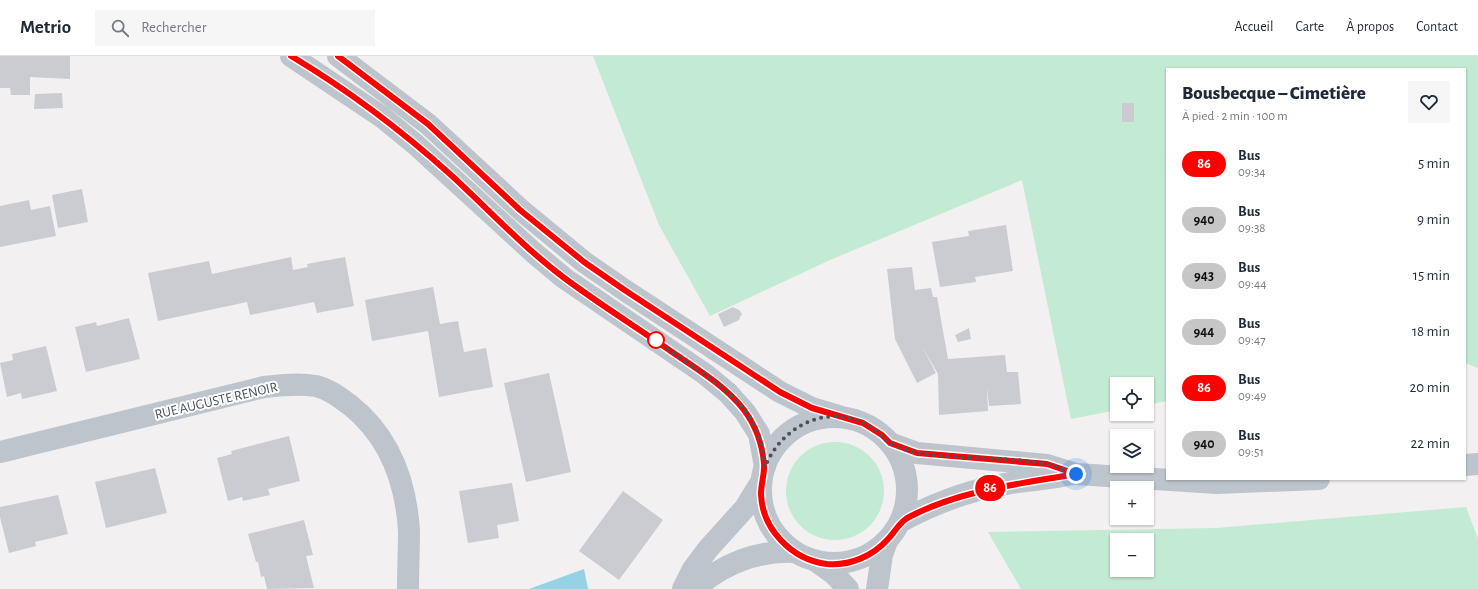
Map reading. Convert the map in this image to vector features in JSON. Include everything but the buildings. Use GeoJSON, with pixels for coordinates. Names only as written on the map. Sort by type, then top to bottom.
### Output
{"type":"FeatureCollection","features":[{"type":"Feature","properties":{"kind":"street"},"geometry":{"type":"LineString","coordinates":[[291,56],[382,117],[410,139],[450,174],[533,252],[564,278],[705,374],[737,402],[759,434],[763,474],[762,503],[768,522],[780,539],[795,552],[816,561],[834,574],[848,589]]}},
{"type":"Feature","properties":{"kind":"street"},"geometry":{"type":"LineString","coordinates":[[338,56],[428,124],[520,210],[590,266],[780,392],[812,408],[863,423],[882,435],[890,443],[901,460],[907,481],[907,502],[900,522],[887,540],[870,554],[860,559],[838,564],[816,561]]}},
{"type":"Feature","properties":{"kind":"street","name":"RUE AUGUSTE RENOIR"},"geometry":{"type":"LineString","coordinates":[[0,452],[264,387],[304,385],[327,390],[339,396],[359,413],[380,435],[392,458],[405,499],[409,530],[408,589]]}},
{"type":"Feature","properties":{"kind":"street"},"geometry":{"type":"LineString","coordinates":[[683,589],[693,569],[708,549],[745,508],[763,474],[769,457],[782,439],[799,426],[820,418],[842,417]]}},
{"type":"Feature","properties":{"kind":"street"},"geometry":{"type":"LineString","coordinates":[[890,443],[917,453],[1047,464],[1076,474]]}},
{"type":"Feature","properties":{"kind":"street"},"geometry":{"type":"LineString","coordinates":[[1466,465],[1478,464]]}},
{"type":"Feature","properties":{"kind":"street"},"geometry":{"type":"LineString","coordinates":[[900,522],[935,505],[1016,482],[1076,474],[1166,480]]}},
{"type":"Feature","properties":{"kind":"street"},"geometry":{"type":"LineString","coordinates":[[1170,480],[1217,483],[1294,480]]}},
{"type":"Feature","properties":{"kind":"street"},"geometry":{"type":"LineString","coordinates":[[877,589],[882,555],[887,540]]}},
{"type":"Feature","properties":{"kind":"street"},"geometry":{"type":"LineString","coordinates":[[695,589],[706,579],[724,567],[742,560],[779,552],[795,552]]}},
{"type":"Feature","properties":{"kind":"green space"},"geometry":{"type":"Polygon","coordinates":[[[593,56],[1478,56],[1478,368],[1466,363],[1466,68],[1166,68],[1166,401],[1154,404],[1154,377],[1110,377],[1110,411],[1071,419],[1022,180],[830,260],[710,316],[659,225],[593,56]]]}},
{"type":"Feature","properties":{"kind":"green space"},"geometry":{"type":"Polygon","coordinates":[[[835,442],[854,446],[869,457],[880,472],[884,491],[880,510],[869,525],[854,536],[835,540],[816,536],[801,525],[790,510],[786,491],[790,472],[801,457],[816,446],[835,442]]]}},
{"type":"Feature","properties":{"kind":"green space"},"geometry":{"type":"Polygon","coordinates":[[[1466,507],[1478,539],[1478,589],[1021,589],[988,532],[1216,528],[1466,507]]]}},
{"type":"Feature","properties":{"kind":"water"},"geometry":{"type":"Polygon","coordinates":[[[584,569],[588,589],[529,589],[584,569]]]}},
{"type":"Feature","properties":{"kind":"bus line","name":"86"},"geometry":{"type":"LineString","coordinates":[[291,56],[316,71],[382,117],[450,174],[533,252],[564,278],[705,374],[737,402],[759,434],[762,446],[765,467],[761,482],[761,492],[764,513],[773,531],[780,539],[787,546],[805,558],[827,564],[838,564],[860,559],[879,548],[894,532],[900,522],[935,505],[958,497],[1016,482],[1048,479],[1076,474],[1047,464],[926,454],[906,450],[890,443],[873,428],[863,423],[812,408],[780,392],[584,262],[520,210],[428,124],[338,56]]}},
{"type":"Feature","properties":{"kind":"route"},"geometry":{"type":"LineString","coordinates":[[656,340],[705,374],[737,402],[759,434],[765,467],[775,447],[790,432],[799,426],[820,418],[842,417],[863,423],[873,428],[890,443],[917,453],[1047,464],[1076,474]]}}]}
